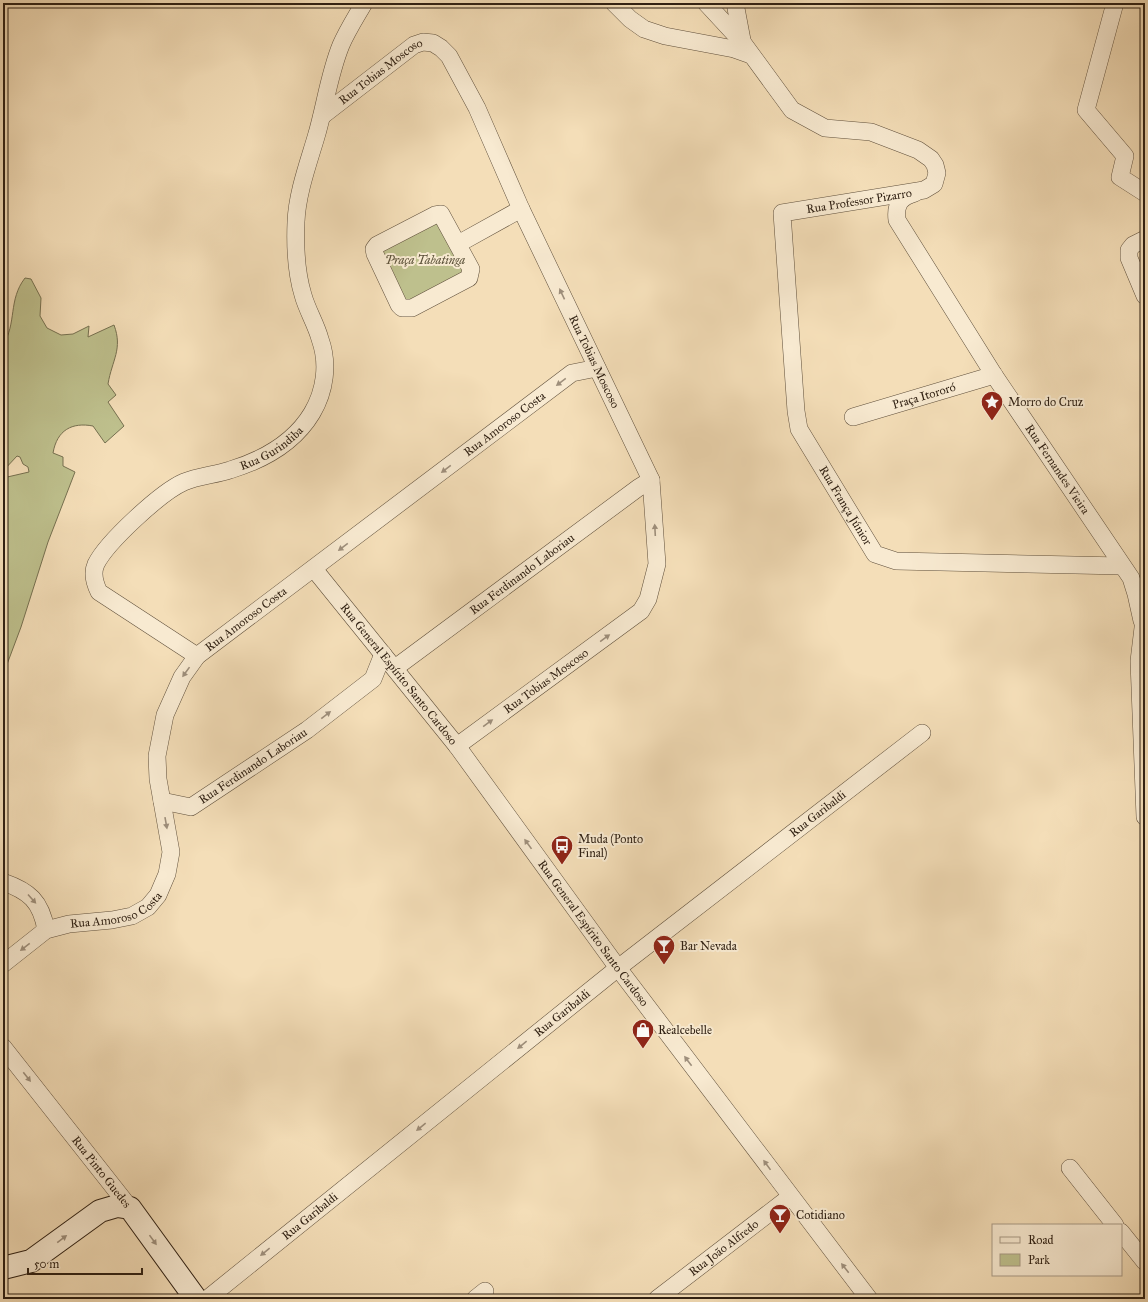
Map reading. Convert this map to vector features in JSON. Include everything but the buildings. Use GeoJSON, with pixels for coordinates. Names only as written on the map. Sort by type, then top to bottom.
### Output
{"type":"FeatureCollection","features":[{"type":"Feature","properties":{"kind":"street","name":"Rua Gurindiba"},"geometry":{"type":"LineString","coordinates":[[197,656],[99,592],[94,576],[96,565],[121,533],[170,490],[184,482],[229,470],[266,457],[299,431],[312,414],[321,396],[325,376],[325,358],[321,340],[302,295],[296,258],[296,221],[302,184],[341,45],[364,3]]}},
{"type":"Feature","properties":{"kind":"street"},"geometry":{"type":"LineString","coordinates":[[614,3],[630,19],[644,29],[665,36],[734,49],[747,49]]}},
{"type":"Feature","properties":{"kind":"street"},"geometry":{"type":"LineString","coordinates":[[706,3],[747,49],[792,110],[825,128],[871,132],[918,150],[931,159],[935,165],[937,173],[929,187]]}},
{"type":"Feature","properties":{"kind":"street"},"geometry":{"type":"LineString","coordinates":[[735,3],[747,49]]}},
{"type":"Feature","properties":{"kind":"street"},"geometry":{"type":"LineString","coordinates":[[1115,3],[1086,110],[1125,156],[1120,177],[1145,193]]}},
{"type":"Feature","properties":{"kind":"street","name":"Rua Tobias Moscoso"},"geometry":{"type":"LineString","coordinates":[[322,116],[414,45],[423,42],[433,43],[449,56],[477,108],[521,209],[651,480],[657,564],[648,599],[641,611],[457,746]]}},
{"type":"Feature","properties":{"kind":"street","name":"Rua Professor Pizarro"},"geometry":{"type":"LineString","coordinates":[[782,213],[929,187]]}},
{"type":"Feature","properties":{"kind":"street","name":"Rua Fernandes Vieira"},"geometry":{"type":"LineString","coordinates":[[929,187],[904,196],[898,203],[896,212],[897,220],[994,375],[1131,578],[1144,613],[1139,661],[1145,817]]}},
{"type":"Feature","properties":{"kind":"street"},"geometry":{"type":"LineString","coordinates":[[458,244],[521,209]]}},
{"type":"Feature","properties":{"kind":"street","name":"Rua França Júnior"},"geometry":{"type":"LineString","coordinates":[[782,213],[796,411],[799,430],[874,554],[896,561],[1122,566]]}},
{"type":"Feature","properties":{"kind":"street"},"geometry":{"type":"LineString","coordinates":[[441,214],[458,244],[471,269],[469,278],[412,308],[402,308],[375,254],[374,249],[377,245],[435,215],[441,214]]}},
{"type":"Feature","properties":{"kind":"street"},"geometry":{"type":"LineString","coordinates":[[1145,239],[1133,245],[1129,250],[1129,258],[1145,296]]}},
{"type":"Feature","properties":{"kind":"street","name":"Rua Amoroso Costa"},"geometry":{"type":"LineString","coordinates":[[46,930],[69,924],[112,920],[132,916],[148,907],[158,895],[167,874],[171,852],[158,779],[157,756],[165,715],[182,677],[197,656],[572,373],[597,368]]}},
{"type":"Feature","properties":{"kind":"street","name":"Praça Itororó"},"geometry":{"type":"LineString","coordinates":[[853,417],[994,375]]}},
{"type":"Feature","properties":{"kind":"street","name":"Rua Ferdinando Laboriau"},"geometry":{"type":"LineString","coordinates":[[395,668],[632,492],[651,480]]}},
{"type":"Feature","properties":{"kind":"street","name":"Rua General Espírito Santo Cardoso"},"geometry":{"type":"LineString","coordinates":[[314,569],[457,746],[618,968],[790,1197],[869,1299]]}},
{"type":"Feature","properties":{"kind":"street","name":"Rua Ferdinando Laboriau"},"geometry":{"type":"LineString","coordinates":[[162,801],[191,807],[307,730],[373,679],[383,654]]}},
{"type":"Feature","properties":{"kind":"street","name":"Rua Garibaldi"},"geometry":{"type":"LineString","coordinates":[[207,1299],[618,968],[922,733]]}},
{"type":"Feature","properties":{"kind":"street"},"geometry":{"type":"LineString","coordinates":[[3,882],[22,888],[35,902],[44,916],[46,930],[3,964]]}},
{"type":"Feature","properties":{"kind":"street","name":"Rua Pinto Guedes"},"geometry":{"type":"LineString","coordinates":[[3,1047],[130,1208],[196,1299]]}},
{"type":"Feature","properties":{"kind":"street"},"geometry":{"type":"LineString","coordinates":[[1070,1168],[1114,1224]]}},
{"type":"Feature","properties":{"kind":"street","name":"Rua João Alfredo"},"geometry":{"type":"LineString","coordinates":[[657,1299],[790,1197]]}},
{"type":"Feature","properties":{"kind":"street"},"geometry":{"type":"LineString","coordinates":[[3,1268],[31,1261],[100,1211],[117,1206],[130,1208]]}},
{"type":"Feature","properties":{"kind":"street"},"geometry":{"type":"LineString","coordinates":[[1122,1233],[1145,1262]]}},
{"type":"Feature","properties":{"kind":"green space","name":"Praça Tabatinga"},"geometry":{"type":"Polygon","coordinates":[[[439,216],[470,270],[406,306],[377,247],[439,216]]]}},
{"type":"Feature","properties":{"kind":"green space"},"geometry":{"type":"Polygon","coordinates":[[[25,278],[31,279],[41,298],[40,316],[47,328],[61,335],[73,334],[89,326],[88,337],[114,325],[117,348],[108,384],[116,395],[108,402],[124,426],[105,443],[93,426],[78,425],[67,429],[62,433],[55,445],[53,453],[63,457],[63,466],[75,472],[48,542],[21,627],[3,675],[3,478],[29,472],[28,467],[23,464],[20,457],[17,456],[3,471],[3,345],[10,328],[16,295],[25,278]]]}},
{"type":"Feature","properties":{"kind":"place","name":"Morro do Cruz"},"geometry":{"type":"Point","coordinates":[992,422]}},
{"type":"Feature","properties":{"kind":"place","name":"Muda (Ponto Final)"},"geometry":{"type":"Point","coordinates":[562,866]}},
{"type":"Feature","properties":{"kind":"place","name":"Bar Nevada"},"geometry":{"type":"Point","coordinates":[664,966]}},
{"type":"Feature","properties":{"kind":"place","name":"Realcebelle"},"geometry":{"type":"Point","coordinates":[643,1050]}},
{"type":"Feature","properties":{"kind":"place","name":"Cotidiano"},"geometry":{"type":"Point","coordinates":[780,1234]}}]}
